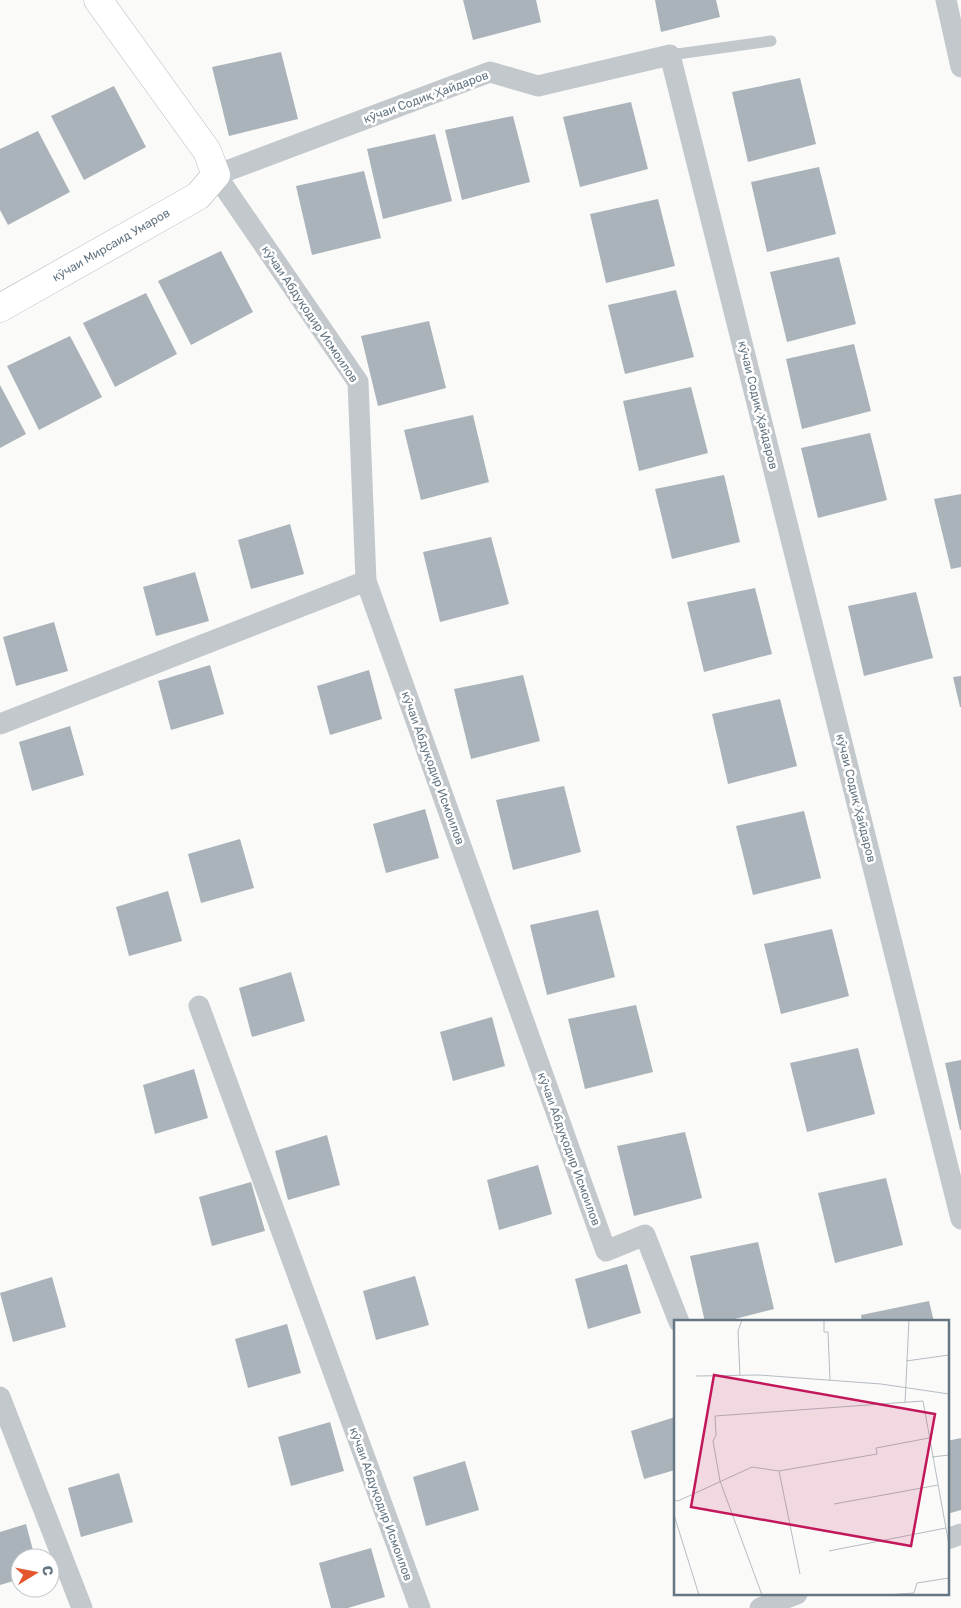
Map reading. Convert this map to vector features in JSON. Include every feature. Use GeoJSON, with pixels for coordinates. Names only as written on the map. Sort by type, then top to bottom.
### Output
{"type":"FeatureCollection","features":[{"type":"Feature","properties":{"kind":"street"},"geometry":{"type":"LineString","coordinates":[[98,0],[207,152],[216,175]]}},
{"type":"Feature","properties":{"kind":"street"},"geometry":{"type":"LineString","coordinates":[[946,0],[961,67]]}},
{"type":"Feature","properties":{"kind":"street","name":"кӯчаи Содиқ Ҳайдаров"},"geometry":{"type":"LineString","coordinates":[[216,175],[490,72],[538,86],[670,55],[961,1219]]}},
{"type":"Feature","properties":{"kind":"street","name":"кӯчаи Мирсаид Умаров"},"geometry":{"type":"LineString","coordinates":[[0,308],[198,196],[216,175]]}},
{"type":"Feature","properties":{"kind":"street","name":"кӯчаи Абдуқодир Исмоилов"},"geometry":{"type":"LineString","coordinates":[[216,175],[358,382],[366,581],[606,1251],[645,1235],[678,1320]]}},
{"type":"Feature","properties":{"kind":"street"},"geometry":{"type":"LineString","coordinates":[[0,724],[366,581]]}},
{"type":"Feature","properties":{"kind":"street","name":"кӯчаи Абдуқодир Исмоилов"},"geometry":{"type":"LineString","coordinates":[[198,1006],[420,1608]]}},
{"type":"Feature","properties":{"kind":"street"},"geometry":{"type":"LineString","coordinates":[[0,1397],[82,1608]]}},
{"type":"Feature","properties":{"kind":"street"},"geometry":{"type":"LineString","coordinates":[[948,1539],[961,1534]]}},
{"type":"Feature","properties":{"kind":"street"},"geometry":{"type":"LineString","coordinates":[[760,1608],[788,1596]]}},
{"type":"Feature","properties":{"kind":"lane"},"geometry":{"type":"LineString","coordinates":[[670,55],[771,41]]}},
{"type":"Feature","properties":{"kind":"building"},"geometry":{"type":"Polygon","coordinates":[[[463,0],[536,0],[541,22],[473,40],[463,0]]]}},
{"type":"Feature","properties":{"kind":"building"},"geometry":{"type":"Polygon","coordinates":[[[655,0],[716,0],[720,17],[661,32],[655,0]]]}},
{"type":"Feature","properties":{"kind":"building"},"geometry":{"type":"Polygon","coordinates":[[[281,52],[298,119],[229,136],[212,67],[281,52]]]}},
{"type":"Feature","properties":{"kind":"building"},"geometry":{"type":"Polygon","coordinates":[[[800,78],[816,144],[748,162],[732,92],[800,78]]]}},
{"type":"Feature","properties":{"kind":"building"},"geometry":{"type":"Polygon","coordinates":[[[114,86],[146,147],[84,180],[51,116],[114,86]]]}},
{"type":"Feature","properties":{"kind":"building"},"geometry":{"type":"Polygon","coordinates":[[[631,102],[648,169],[580,187],[563,117],[631,102]]]}},
{"type":"Feature","properties":{"kind":"building"},"geometry":{"type":"Polygon","coordinates":[[[513,116],[530,182],[462,200],[445,130],[513,116]]]}},
{"type":"Feature","properties":{"kind":"building"},"geometry":{"type":"Polygon","coordinates":[[[38,131],[70,192],[8,225],[0,210],[0,149],[38,131]]]}},
{"type":"Feature","properties":{"kind":"building"},"geometry":{"type":"Polygon","coordinates":[[[435,134],[452,201],[383,219],[367,149],[435,134]]]}},
{"type":"Feature","properties":{"kind":"building"},"geometry":{"type":"Polygon","coordinates":[[[819,167],[836,234],[767,252],[751,182],[819,167]]]}},
{"type":"Feature","properties":{"kind":"building"},"geometry":{"type":"Polygon","coordinates":[[[364,171],[381,238],[312,255],[296,186],[364,171]]]}},
{"type":"Feature","properties":{"kind":"building"},"geometry":{"type":"Polygon","coordinates":[[[658,199],[675,266],[606,283],[590,214],[658,199]]]}},
{"type":"Feature","properties":{"kind":"building"},"geometry":{"type":"Polygon","coordinates":[[[221,251],[253,312],[191,345],[158,281],[221,251]]]}},
{"type":"Feature","properties":{"kind":"building"},"geometry":{"type":"Polygon","coordinates":[[[839,257],[856,324],[787,342],[770,272],[839,257]]]}},
{"type":"Feature","properties":{"kind":"building"},"geometry":{"type":"Polygon","coordinates":[[[676,290],[694,357],[625,374],[608,305],[676,290]]]}},
{"type":"Feature","properties":{"kind":"building"},"geometry":{"type":"Polygon","coordinates":[[[146,293],[177,354],[115,387],[83,323],[146,293]]]}},
{"type":"Feature","properties":{"kind":"building"},"geometry":{"type":"Polygon","coordinates":[[[429,321],[446,388],[378,406],[361,336],[429,321]]]}},
{"type":"Feature","properties":{"kind":"building"},"geometry":{"type":"Polygon","coordinates":[[[70,336],[102,397],[39,430],[7,366],[70,336]]]}},
{"type":"Feature","properties":{"kind":"building"},"geometry":{"type":"Polygon","coordinates":[[[854,344],[871,411],[802,429],[786,359],[854,344]]]}},
{"type":"Feature","properties":{"kind":"building"},"geometry":{"type":"Polygon","coordinates":[[[0,385],[26,434],[0,448],[0,385]]]}},
{"type":"Feature","properties":{"kind":"building"},"geometry":{"type":"Polygon","coordinates":[[[691,387],[708,453],[639,471],[623,401],[691,387]]]}},
{"type":"Feature","properties":{"kind":"building"},"geometry":{"type":"Polygon","coordinates":[[[473,415],[489,482],[421,500],[404,430],[473,415]]]}},
{"type":"Feature","properties":{"kind":"building"},"geometry":{"type":"Polygon","coordinates":[[[870,433],[887,500],[818,518],[801,448],[870,433]]]}},
{"type":"Feature","properties":{"kind":"building"},"geometry":{"type":"Polygon","coordinates":[[[724,475],[740,542],[672,559],[655,489],[724,475]]]}},
{"type":"Feature","properties":{"kind":"building"},"geometry":{"type":"Polygon","coordinates":[[[961,494],[961,567],[951,569],[934,499],[961,494]]]}},
{"type":"Feature","properties":{"kind":"building"},"geometry":{"type":"Polygon","coordinates":[[[290,524],[304,574],[251,589],[238,540],[290,524]]]}},
{"type":"Feature","properties":{"kind":"building"},"geometry":{"type":"Polygon","coordinates":[[[491,537],[509,604],[440,622],[423,552],[491,537]]]}},
{"type":"Feature","properties":{"kind":"building"},"geometry":{"type":"Polygon","coordinates":[[[195,572],[209,621],[156,636],[143,587],[195,572]]]}},
{"type":"Feature","properties":{"kind":"building"},"geometry":{"type":"Polygon","coordinates":[[[755,588],[772,654],[704,672],[687,602],[755,588]]]}},
{"type":"Feature","properties":{"kind":"building"},"geometry":{"type":"Polygon","coordinates":[[[916,592],[933,658],[864,676],[848,606],[916,592]]]}},
{"type":"Feature","properties":{"kind":"building"},"geometry":{"type":"Polygon","coordinates":[[[54,622],[68,671],[16,686],[3,637],[54,622]]]}},
{"type":"Feature","properties":{"kind":"building"},"geometry":{"type":"Polygon","coordinates":[[[210,665],[224,714],[171,730],[158,681],[210,665]]]}},
{"type":"Feature","properties":{"kind":"building"},"geometry":{"type":"Polygon","coordinates":[[[369,670],[382,719],[330,735],[317,686],[369,670]]]}},
{"type":"Feature","properties":{"kind":"building"},"geometry":{"type":"Polygon","coordinates":[[[523,675],[540,741],[471,759],[454,689],[523,675]]]}},
{"type":"Feature","properties":{"kind":"building"},"geometry":{"type":"Polygon","coordinates":[[[961,676],[961,707],[960,707],[953,677],[961,676]]]}},
{"type":"Feature","properties":{"kind":"building"},"geometry":{"type":"Polygon","coordinates":[[[780,699],[797,766],[728,784],[712,714],[780,699]]]}},
{"type":"Feature","properties":{"kind":"building"},"geometry":{"type":"Polygon","coordinates":[[[70,726],[84,775],[32,791],[19,742],[70,726]]]}},
{"type":"Feature","properties":{"kind":"building"},"geometry":{"type":"Polygon","coordinates":[[[564,786],[581,852],[513,870],[496,800],[564,786]]]}},
{"type":"Feature","properties":{"kind":"building"},"geometry":{"type":"Polygon","coordinates":[[[425,809],[439,858],[386,873],[373,824],[425,809]]]}},
{"type":"Feature","properties":{"kind":"building"},"geometry":{"type":"Polygon","coordinates":[[[804,811],[821,878],[753,895],[736,826],[804,811]]]}},
{"type":"Feature","properties":{"kind":"building"},"geometry":{"type":"Polygon","coordinates":[[[240,839],[254,888],[201,903],[188,854],[240,839]]]}},
{"type":"Feature","properties":{"kind":"building"},"geometry":{"type":"Polygon","coordinates":[[[168,891],[182,941],[129,956],[116,907],[168,891]]]}},
{"type":"Feature","properties":{"kind":"building"},"geometry":{"type":"Polygon","coordinates":[[[598,910],[615,977],[547,995],[530,925],[598,910]]]}},
{"type":"Feature","properties":{"kind":"building"},"geometry":{"type":"Polygon","coordinates":[[[832,929],[849,996],[781,1014],[764,944],[832,929]]]}},
{"type":"Feature","properties":{"kind":"building"},"geometry":{"type":"Polygon","coordinates":[[[291,972],[305,1021],[252,1037],[239,988],[291,972]]]}},
{"type":"Feature","properties":{"kind":"building"},"geometry":{"type":"Polygon","coordinates":[[[636,1005],[653,1072],[585,1089],[568,1019],[636,1005]]]}},
{"type":"Feature","properties":{"kind":"building"},"geometry":{"type":"Polygon","coordinates":[[[492,1017],[505,1066],[453,1081],[440,1032],[492,1017]]]}},
{"type":"Feature","properties":{"kind":"building"},"geometry":{"type":"Polygon","coordinates":[[[858,1048],[875,1114],[807,1132],[790,1063],[858,1048]]]}},
{"type":"Feature","properties":{"kind":"building"},"geometry":{"type":"Polygon","coordinates":[[[961,1060],[961,1130],[960,1130],[945,1063],[961,1060]]]}},
{"type":"Feature","properties":{"kind":"building"},"geometry":{"type":"Polygon","coordinates":[[[194,1069],[208,1118],[155,1134],[143,1085],[194,1069]]]}},
{"type":"Feature","properties":{"kind":"building"},"geometry":{"type":"Polygon","coordinates":[[[685,1132],[702,1198],[634,1216],[617,1146],[685,1132]]]}},
{"type":"Feature","properties":{"kind":"building"},"geometry":{"type":"Polygon","coordinates":[[[327,1135],[340,1185],[288,1200],[275,1151],[327,1135]]]}},
{"type":"Feature","properties":{"kind":"building"},"geometry":{"type":"Polygon","coordinates":[[[538,1165],[552,1214],[499,1230],[487,1180],[538,1165]]]}},
{"type":"Feature","properties":{"kind":"building"},"geometry":{"type":"Polygon","coordinates":[[[886,1178],[903,1245],[835,1263],[818,1193],[886,1178]]]}},
{"type":"Feature","properties":{"kind":"building"},"geometry":{"type":"Polygon","coordinates":[[[251,1182],[265,1231],[212,1246],[199,1197],[251,1182]]]}},
{"type":"Feature","properties":{"kind":"building"},"geometry":{"type":"Polygon","coordinates":[[[758,1242],[774,1309],[731,1320],[705,1320],[690,1256],[758,1242]]]}},
{"type":"Feature","properties":{"kind":"building"},"geometry":{"type":"Polygon","coordinates":[[[627,1264],[641,1313],[588,1329],[575,1279],[627,1264]]]}},
{"type":"Feature","properties":{"kind":"building"},"geometry":{"type":"Polygon","coordinates":[[[415,1276],[429,1325],[376,1340],[363,1291],[415,1276]]]}},
{"type":"Feature","properties":{"kind":"building"},"geometry":{"type":"Polygon","coordinates":[[[52,1277],[66,1327],[13,1342],[0,1293],[52,1277]]]}},
{"type":"Feature","properties":{"kind":"building"},"geometry":{"type":"Polygon","coordinates":[[[929,1301],[934,1320],[862,1320],[861,1315],[929,1301]]]}},
{"type":"Feature","properties":{"kind":"building"},"geometry":{"type":"Polygon","coordinates":[[[287,1324],[301,1373],[248,1388],[235,1339],[287,1324]]]}},
{"type":"Feature","properties":{"kind":"building"},"geometry":{"type":"Polygon","coordinates":[[[674,1417],[674,1470],[644,1479],[631,1431],[674,1417]]]}},
{"type":"Feature","properties":{"kind":"building"},"geometry":{"type":"Polygon","coordinates":[[[330,1422],[344,1471],[291,1486],[278,1437],[330,1422]]]}},
{"type":"Feature","properties":{"kind":"building"},"geometry":{"type":"Polygon","coordinates":[[[961,1438],[961,1510],[948,1514],[948,1441],[961,1438]]]}},
{"type":"Feature","properties":{"kind":"building"},"geometry":{"type":"Polygon","coordinates":[[[465,1461],[479,1510],[426,1526],[413,1477],[465,1461]]]}},
{"type":"Feature","properties":{"kind":"building"},"geometry":{"type":"Polygon","coordinates":[[[119,1473],[133,1522],[81,1537],[68,1488],[119,1473]]]}},
{"type":"Feature","properties":{"kind":"building"},"geometry":{"type":"Polygon","coordinates":[[[26,1524],[32,1548],[10,1548],[10,1582],[0,1585],[0,1532],[26,1524]]]}},
{"type":"Feature","properties":{"kind":"building"},"geometry":{"type":"Polygon","coordinates":[[[371,1548],[385,1597],[348,1608],[331,1608],[319,1563],[371,1548]]]}}]}
